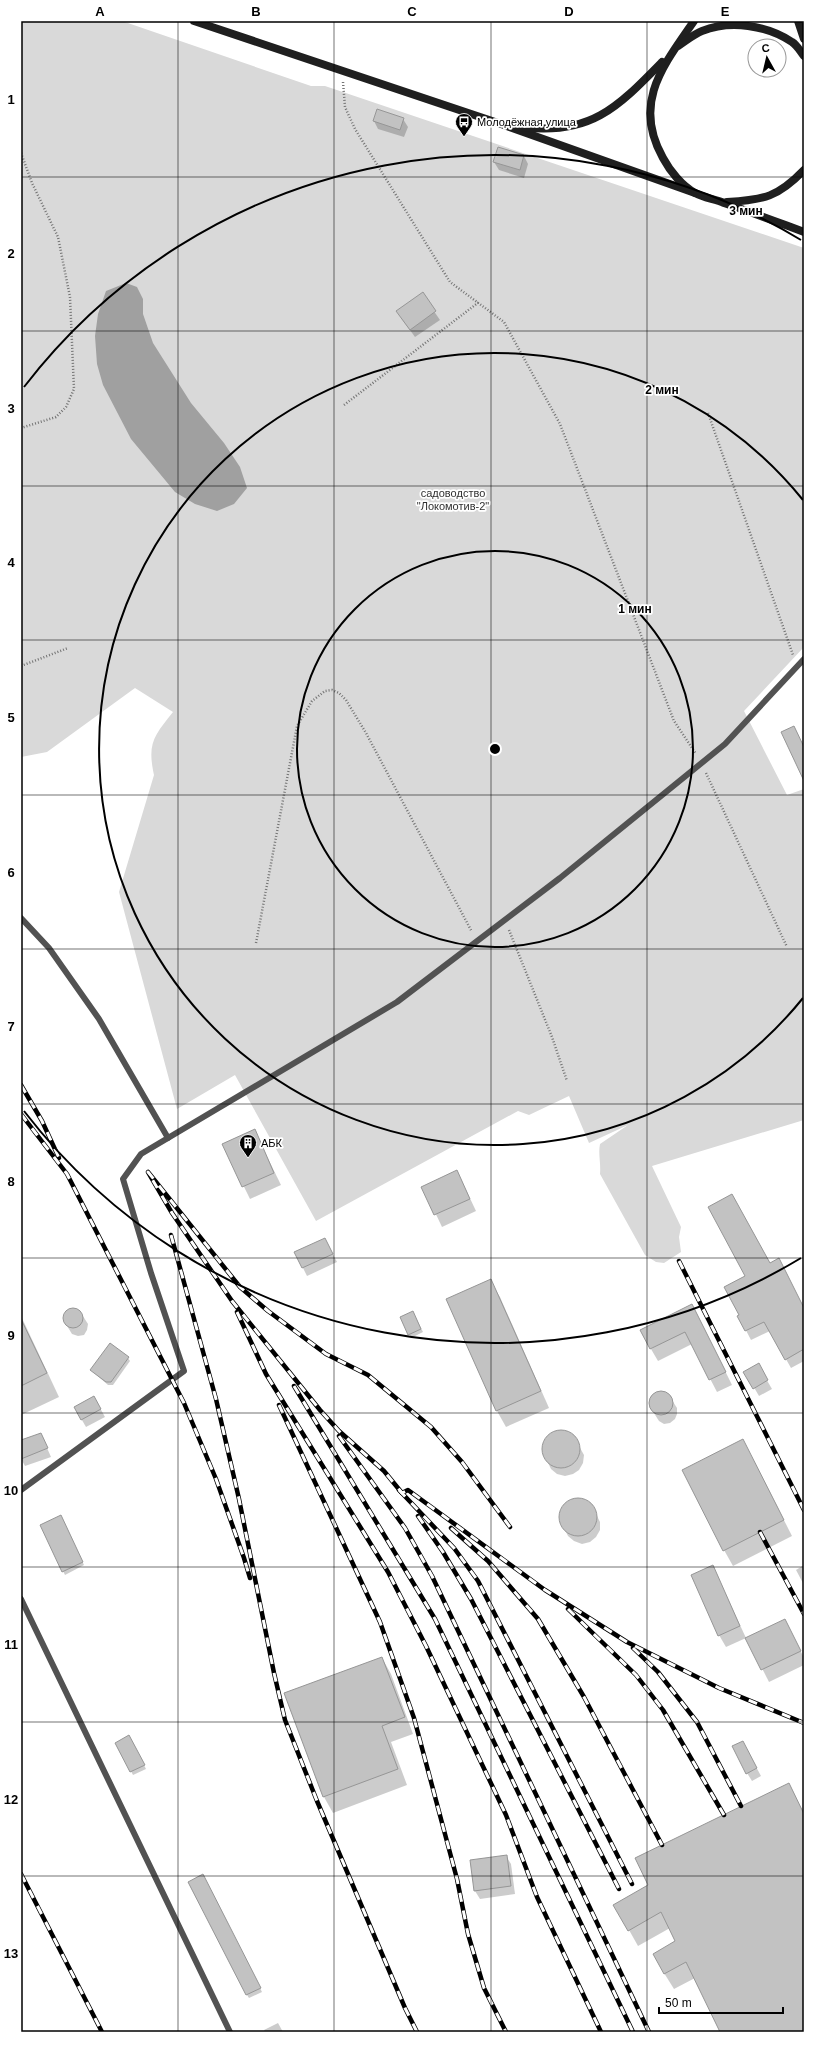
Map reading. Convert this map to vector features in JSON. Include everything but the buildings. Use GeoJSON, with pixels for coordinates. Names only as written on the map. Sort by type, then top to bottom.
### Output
{"type":"FeatureCollection","features":[{"type":"Feature","properties":{"kind":"street"},"geometry":{"type":"LineString","coordinates":[[194,21],[504,125],[804,232]]}},
{"type":"Feature","properties":{"kind":"street"},"geometry":{"type":"LineString","coordinates":[[694,21],[660,71],[653,88],[650,109],[654,142],[670,170],[695,193]]}},
{"type":"Feature","properties":{"kind":"street"},"geometry":{"type":"LineString","coordinates":[[798,21],[804,39]]}},
{"type":"Feature","properties":{"kind":"street"},"geometry":{"type":"LineString","coordinates":[[504,125],[537,129],[580,125],[615,106],[635,90],[673,51],[702,31],[730,24],[765,29],[776,33],[793,43],[804,56]]}},
{"type":"Feature","properties":{"kind":"street"},"geometry":{"type":"LineString","coordinates":[[724,203],[757,200],[788,187],[804,170]]}},
{"type":"Feature","properties":{"kind":"lane"},"geometry":{"type":"LineString","coordinates":[[21,1490],[184,1371],[142,1244],[123,1179],[141,1154],[397,1002],[560,878],[725,744],[804,659]]}},
{"type":"Feature","properties":{"kind":"lane"},"geometry":{"type":"LineString","coordinates":[[21,918],[49,948],[99,1019],[168,1138]]}},
{"type":"Feature","properties":{"kind":"lane"},"geometry":{"type":"LineString","coordinates":[[21,1599],[230,2032]]}},
{"type":"Feature","properties":{"kind":"path"},"geometry":{"type":"LineString","coordinates":[[344,72],[342,87],[344,107],[355,129],[450,282],[504,322],[560,424],[674,721],[702,763],[787,947]]}},
{"type":"Feature","properties":{"kind":"path"},"geometry":{"type":"LineString","coordinates":[[21,153],[32,183],[58,237],[70,297],[74,389],[66,407],[56,417],[21,428]]}},
{"type":"Feature","properties":{"kind":"path"},"geometry":{"type":"LineString","coordinates":[[344,405],[479,302]]}},
{"type":"Feature","properties":{"kind":"path"},"geometry":{"type":"LineString","coordinates":[[708,413],[797,666]]}},
{"type":"Feature","properties":{"kind":"path"},"geometry":{"type":"LineString","coordinates":[[21,666],[68,648]]}},
{"type":"Feature","properties":{"kind":"path"},"geometry":{"type":"LineString","coordinates":[[256,943],[297,726],[312,701],[325,691],[332,690],[339,693],[346,700],[366,733],[477,941]]}},
{"type":"Feature","properties":{"kind":"path"},"geometry":{"type":"LineString","coordinates":[[505,920],[552,1037],[567,1081]]}},
{"type":"Feature","properties":{"kind":"green space","name":"садоводство \"Локомотив-2\""},"geometry":{"type":"Polygon","coordinates":[[[21,21],[122,21],[311,86],[325,86],[804,248],[804,647],[744,711],[787,795],[804,789],[804,1120],[652,1166],[681,1227],[679,1237],[681,1252],[664,1263],[656,1262],[645,1255],[600,1174],[600,1144],[628,1125],[589,1143],[569,1096],[529,1115],[518,1111],[316,1221],[235,1075],[177,1109],[119,892],[154,775],[151,755],[154,740],[161,727],[173,712],[135,688],[47,752],[21,757],[21,21]]]}},
{"type":"Feature","properties":{"kind":"shaded area"},"geometry":{"type":"Polygon","coordinates":[[[126,283],[137,287],[143,299],[143,314],[153,343],[191,403],[224,443],[240,467],[247,488],[234,504],[217,511],[195,504],[175,492],[131,439],[103,385],[97,364],[95,336],[98,314],[106,291],[126,283]]]}},
{"type":"Feature","properties":{"kind":"railway"},"geometry":{"type":"LineString","coordinates":[[21,1085],[42,1121],[59,1158]]}},
{"type":"Feature","properties":{"kind":"railway"},"geometry":{"type":"LineString","coordinates":[[21,1114],[67,1174],[184,1403],[216,1479],[250,1578]]}},
{"type":"Feature","properties":{"kind":"railway"},"geometry":{"type":"LineString","coordinates":[[510,1527],[462,1462],[431,1427],[368,1375],[326,1354],[268,1311],[240,1287],[148,1172],[172,1213],[232,1301],[320,1410],[339,1431],[384,1471],[402,1493],[408,1490],[545,1590],[627,1642],[719,1688],[804,1723]]}},
{"type":"Feature","properties":{"kind":"railway"},"geometry":{"type":"LineString","coordinates":[[171,1235],[216,1399],[239,1499],[285,1720],[317,1801],[405,2008],[417,2032]]}},
{"type":"Feature","properties":{"kind":"railway"},"geometry":{"type":"LineString","coordinates":[[679,1261],[804,1510]]}},
{"type":"Feature","properties":{"kind":"railway"},"geometry":{"type":"LineString","coordinates":[[237,1312],[266,1374],[388,1572],[426,1646],[506,1815],[537,1897],[601,2032]]}},
{"type":"Feature","properties":{"kind":"railway"},"geometry":{"type":"LineString","coordinates":[[294,1386],[435,1619],[633,2032]]}},
{"type":"Feature","properties":{"kind":"railway"},"geometry":{"type":"LineString","coordinates":[[279,1405],[380,1622],[414,1718],[457,1879],[468,1934],[484,1988],[506,2032]]}},
{"type":"Feature","properties":{"kind":"railway"},"geometry":{"type":"LineString","coordinates":[[339,1436],[405,1528],[432,1576],[649,2032]]}},
{"type":"Feature","properties":{"kind":"railway"},"geometry":{"type":"LineString","coordinates":[[399,1490],[454,1548],[478,1581],[632,1884]]}},
{"type":"Feature","properties":{"kind":"railway"},"geometry":{"type":"LineString","coordinates":[[418,1516],[443,1552],[471,1599],[619,1889]]}},
{"type":"Feature","properties":{"kind":"railway"},"geometry":{"type":"LineString","coordinates":[[451,1528],[488,1561],[538,1619],[584,1697],[662,1845]]}},
{"type":"Feature","properties":{"kind":"railway"},"geometry":{"type":"LineString","coordinates":[[760,1532],[804,1614]]}},
{"type":"Feature","properties":{"kind":"railway"},"geometry":{"type":"LineString","coordinates":[[568,1609],[636,1675],[663,1710],[724,1815]]}},
{"type":"Feature","properties":{"kind":"railway"},"geometry":{"type":"LineString","coordinates":[[633,1648],[658,1672],[697,1722],[741,1806]]}},
{"type":"Feature","properties":{"kind":"railway"},"geometry":{"type":"LineString","coordinates":[[21,1874],[102,2032]]}},
{"type":"Feature","properties":{"kind":"place","name":"Молодёжная улица"},"geometry":{"type":"Point","coordinates":[464,137]}},
{"type":"Feature","properties":{"kind":"place","name":"АБК"},"geometry":{"type":"Point","coordinates":[248,1158]}}]}
